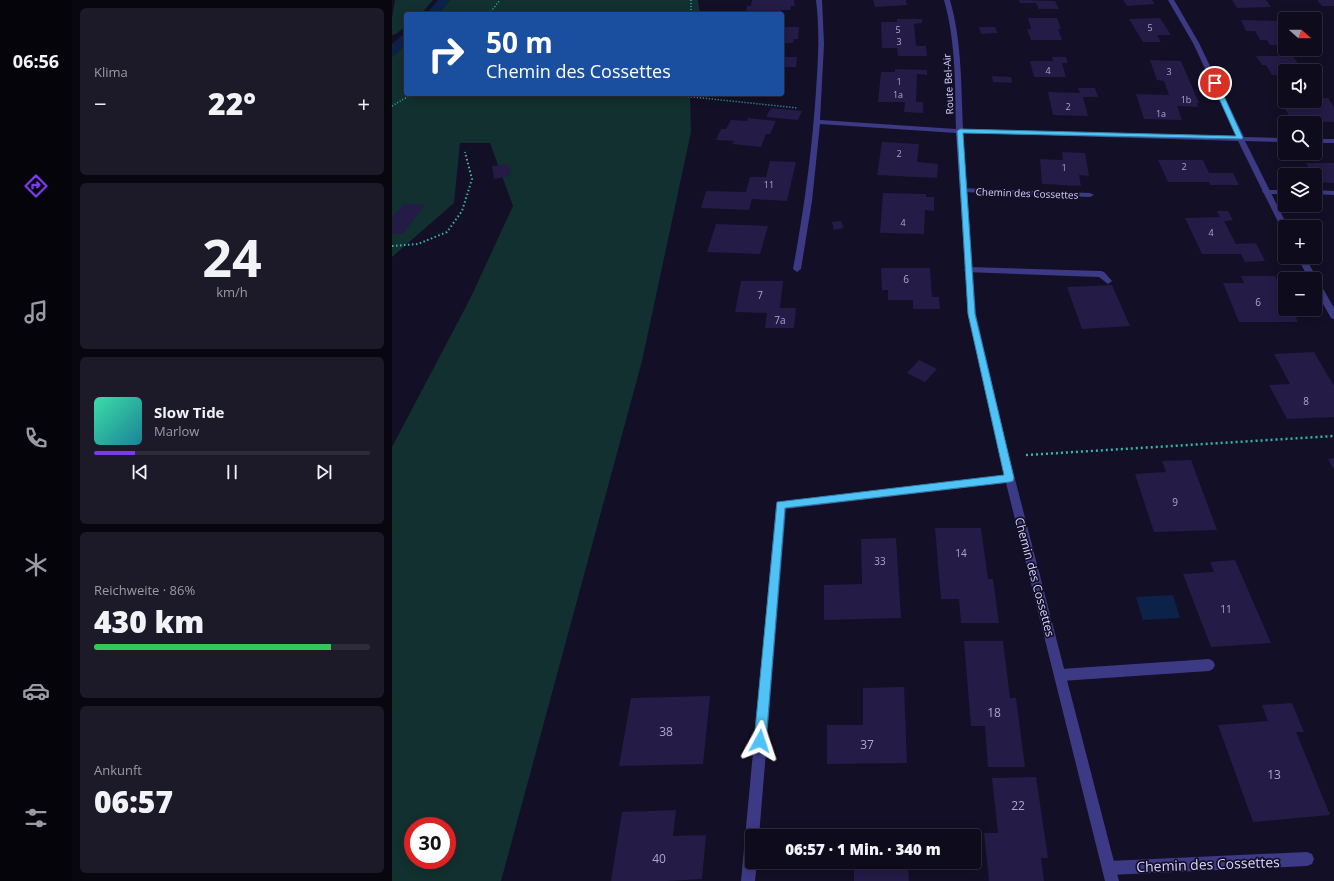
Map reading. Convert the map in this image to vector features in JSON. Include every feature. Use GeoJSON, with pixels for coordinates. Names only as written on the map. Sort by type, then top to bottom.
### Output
{"type":"FeatureCollection","features":[{"type":"Feature","properties":{"kind":"street"},"geometry":{"type":"LineString","coordinates":[[797,269],[809,205],[818,110],[822,22],[819,0]]}},
{"type":"Feature","properties":{"kind":"street","name":"Route Bel-Air"},"geometry":{"type":"LineString","coordinates":[[947,0],[952,18],[957,57],[960,131],[1278,140]]}},
{"type":"Feature","properties":{"kind":"street"},"geometry":{"type":"LineString","coordinates":[[1171,0],[1196,43],[1240,138],[1281,220]]}},
{"type":"Feature","properties":{"kind":"street"},"geometry":{"type":"LineString","coordinates":[[817,122],[960,131]]}},
{"type":"Feature","properties":{"kind":"street","name":"Chemin des Cossettes"},"geometry":{"type":"LineString","coordinates":[[960,131],[972,314],[1004,456],[1111,874],[1307,859]]}},
{"type":"Feature","properties":{"kind":"street"},"geometry":{"type":"LineString","coordinates":[[1322,141],[1334,141]]}},
{"type":"Feature","properties":{"kind":"street","name":"Chemin des Cossettes"},"geometry":{"type":"LineString","coordinates":[[963,190],[1090,195]]}},
{"type":"Feature","properties":{"kind":"street"},"geometry":{"type":"LineString","coordinates":[[1266,192],[1278,192]]}},
{"type":"Feature","properties":{"kind":"street"},"geometry":{"type":"LineString","coordinates":[[1322,192],[1334,193]]}},
{"type":"Feature","properties":{"kind":"street"},"geometry":{"type":"LineString","coordinates":[[968,270],[1101,274],[1108,281]]}},
{"type":"Feature","properties":{"kind":"street"},"geometry":{"type":"LineString","coordinates":[[1322,295],[1334,316]]}},
{"type":"Feature","properties":{"kind":"street"},"geometry":{"type":"LineString","coordinates":[[748,881],[781,505],[1010,478]]}},
{"type":"Feature","properties":{"kind":"street"},"geometry":{"type":"LineString","coordinates":[[1061,676],[1209,665]]}},
{"type":"Feature","properties":{"kind":"path"},"geometry":{"type":"LineString","coordinates":[[491,12],[500,0]]}},
{"type":"Feature","properties":{"kind":"path"},"geometry":{"type":"LineString","coordinates":[[691,0],[691,12]]}},
{"type":"Feature","properties":{"kind":"path"},"geometry":{"type":"LineString","coordinates":[[392,106],[409,96]]}},
{"type":"Feature","properties":{"kind":"path"},"geometry":{"type":"LineString","coordinates":[[683,96],[818,110]]}},
{"type":"Feature","properties":{"kind":"path"},"geometry":{"type":"LineString","coordinates":[[392,246],[418,244],[446,232],[462,211],[472,179],[465,152]]}},
{"type":"Feature","properties":{"kind":"path"},"geometry":{"type":"LineString","coordinates":[[1004,456],[1334,436]]}},
{"type":"Feature","properties":{"kind":"green space"},"geometry":{"type":"Polygon","coordinates":[[[395,0],[433,0],[423,12],[404,12],[404,28],[396,34],[392,35],[392,18],[395,0]]]}},
{"type":"Feature","properties":{"kind":"green space"},"geometry":{"type":"Polygon","coordinates":[[[450,0],[698,0],[700,12],[440,12],[450,0]]]}},
{"type":"Feature","properties":{"kind":"green space"},"geometry":{"type":"Polygon","coordinates":[[[404,46],[404,96],[690,96],[691,132],[642,361],[501,881],[392,881],[392,447],[470,299],[513,206],[490,143],[460,143],[454,203],[392,257],[392,57],[404,46]]]}},
{"type":"Feature","properties":{"kind":"water"},"geometry":{"type":"Polygon","coordinates":[[[438,0],[450,0],[440,12],[428,12],[438,0]]]}},
{"type":"Feature","properties":{"kind":"water"},"geometry":{"type":"Polygon","coordinates":[[[404,34],[404,46],[392,57],[392,44],[404,34]]]}},
{"type":"Feature","properties":{"kind":"water"},"geometry":{"type":"Polygon","coordinates":[[[1173,595],[1180,618],[1143,620],[1136,597],[1173,595]]]}},
{"type":"Feature","properties":{"kind":"building"},"geometry":{"type":"Polygon","coordinates":[[[752,0],[794,0],[795,6],[791,6],[790,10],[781,10],[780,12],[746,12],[747,6],[751,6],[752,0]]]}},
{"type":"Feature","properties":{"kind":"building"},"geometry":{"type":"Polygon","coordinates":[[[873,0],[906,0],[907,5],[875,7],[873,0]]]}},
{"type":"Feature","properties":{"kind":"building"},"geometry":{"type":"Polygon","coordinates":[[[1019,0],[1055,1],[1059,9],[1039,9],[1036,3],[1020,3],[1019,0]]]}},
{"type":"Feature","properties":{"kind":"building"},"geometry":{"type":"Polygon","coordinates":[[[1123,0],[1152,0],[1155,4],[1127,6],[1123,0]]]}},
{"type":"Feature","properties":{"kind":"building"},"geometry":{"type":"Polygon","coordinates":[[[1232,0],[1266,0],[1271,7],[1237,8],[1232,0]]]}},
{"type":"Feature","properties":{"kind":"building"},"geometry":{"type":"Polygon","coordinates":[[[1317,0],[1334,0],[1334,6],[1322,6],[1317,0]]]}},
{"type":"Feature","properties":{"kind":"building"},"geometry":{"type":"Polygon","coordinates":[[[1028,18],[1057,18],[1061,29],[1058,29],[1062,40],[1031,40],[1027,29],[1031,29],[1028,18]]]}},
{"type":"Feature","properties":{"kind":"building"},"geometry":{"type":"Polygon","coordinates":[[[1160,18],[1171,35],[1157,35],[1161,42],[1143,42],[1129,19],[1160,18]]]}},
{"type":"Feature","properties":{"kind":"building"},"geometry":{"type":"Polygon","coordinates":[[[897,19],[922,19],[922,23],[914,24],[916,46],[926,46],[927,56],[898,56],[897,48],[882,48],[881,22],[897,22],[897,19]]]}},
{"type":"Feature","properties":{"kind":"building"},"geometry":{"type":"Polygon","coordinates":[[[1241,20],[1278,21],[1278,45],[1270,45],[1267,40],[1260,40],[1255,31],[1246,31],[1241,20]]]}},
{"type":"Feature","properties":{"kind":"building"},"geometry":{"type":"Polygon","coordinates":[[[784,27],[799,27],[798,39],[794,39],[793,43],[784,43],[784,27]]]}},
{"type":"Feature","properties":{"kind":"building"},"geometry":{"type":"Polygon","coordinates":[[[979,27],[995,27],[998,33],[981,34],[979,27]]]}},
{"type":"Feature","properties":{"kind":"building"},"geometry":{"type":"Polygon","coordinates":[[[1256,56],[1293,56],[1298,64],[1278,64],[1278,75],[1272,75],[1266,65],[1262,65],[1256,56]]]}},
{"type":"Feature","properties":{"kind":"building"},"geometry":{"type":"Polygon","coordinates":[[[784,57],[797,57],[796,67],[784,67],[784,57]]]}},
{"type":"Feature","properties":{"kind":"building"},"geometry":{"type":"Polygon","coordinates":[[[1052,57],[1066,57],[1068,63],[1062,63],[1066,77],[1034,77],[1030,61],[1053,61],[1052,57]]]}},
{"type":"Feature","properties":{"kind":"building"},"geometry":{"type":"Polygon","coordinates":[[[1150,60],[1181,61],[1199,103],[1197,103],[1198,107],[1177,106],[1182,120],[1144,119],[1136,94],[1169,95],[1164,81],[1157,80],[1150,60]]]}},
{"type":"Feature","properties":{"kind":"building"},"geometry":{"type":"Polygon","coordinates":[[[895,69],[927,70],[927,75],[917,74],[916,102],[923,102],[923,113],[904,112],[905,102],[878,102],[881,72],[895,72],[895,69]]]}},
{"type":"Feature","properties":{"kind":"building"},"geometry":{"type":"Polygon","coordinates":[[[992,76],[1011,77],[1012,83],[993,82],[992,76]]]}},
{"type":"Feature","properties":{"kind":"building"},"geometry":{"type":"Polygon","coordinates":[[[1078,88],[1095,88],[1098,97],[1083,97],[1088,116],[1053,115],[1048,92],[1080,93],[1078,88]]]}},
{"type":"Feature","properties":{"kind":"building"},"geometry":{"type":"Polygon","coordinates":[[[1322,98],[1328,98],[1334,107],[1334,122],[1322,122],[1322,116],[1289,116],[1285,108],[1322,108],[1322,98]]]}},
{"type":"Feature","properties":{"kind":"building"},"geometry":{"type":"Polygon","coordinates":[[[771,108],[802,111],[798,120],[766,117],[771,108]]]}},
{"type":"Feature","properties":{"kind":"building"},"geometry":{"type":"Polygon","coordinates":[[[748,118],[776,121],[770,134],[766,134],[761,147],[732,144],[734,141],[716,140],[721,129],[726,129],[731,120],[747,121],[748,118]]]}},
{"type":"Feature","properties":{"kind":"building"},"geometry":{"type":"Polygon","coordinates":[[[882,142],[919,144],[917,162],[938,164],[937,178],[877,175],[882,142]]]}},
{"type":"Feature","properties":{"kind":"building"},"geometry":{"type":"Polygon","coordinates":[[[1062,152],[1085,153],[1089,176],[1079,175],[1081,186],[1042,184],[1040,159],[1063,160],[1062,152]]]}},
{"type":"Feature","properties":{"kind":"building"},"geometry":{"type":"Polygon","coordinates":[[[1158,160],[1203,160],[1209,173],[1233,173],[1239,185],[1210,185],[1209,182],[1168,182],[1158,160]]]}},
{"type":"Feature","properties":{"kind":"building"},"geometry":{"type":"Polygon","coordinates":[[[770,161],[796,162],[787,201],[752,199],[749,210],[701,208],[706,191],[746,192],[750,177],[766,177],[770,161]]]}},
{"type":"Feature","properties":{"kind":"building"},"geometry":{"type":"Polygon","coordinates":[[[1306,163],[1334,163],[1334,183],[1322,182],[1322,168],[1309,168],[1306,163]]]}},
{"type":"Feature","properties":{"kind":"building"},"geometry":{"type":"Polygon","coordinates":[[[508,164],[510,176],[494,179],[492,166],[508,164]]]}},
{"type":"Feature","properties":{"kind":"building"},"geometry":{"type":"Polygon","coordinates":[[[883,193],[926,194],[926,197],[934,197],[934,211],[925,210],[924,234],[880,233],[883,193]]]}},
{"type":"Feature","properties":{"kind":"building"},"geometry":{"type":"Polygon","coordinates":[[[404,204],[425,205],[403,234],[392,233],[392,218],[404,204]]]}},
{"type":"Feature","properties":{"kind":"building"},"geometry":{"type":"Polygon","coordinates":[[[1217,211],[1228,211],[1233,220],[1224,221],[1236,244],[1256,243],[1265,261],[1245,262],[1241,254],[1202,254],[1185,218],[1220,217],[1217,211]]]}},
{"type":"Feature","properties":{"kind":"building"},"geometry":{"type":"Polygon","coordinates":[[[841,221],[844,228],[834,230],[832,222],[841,221]]]}},
{"type":"Feature","properties":{"kind":"building"},"geometry":{"type":"Polygon","coordinates":[[[716,224],[768,226],[760,254],[707,252],[716,224]]]}},
{"type":"Feature","properties":{"kind":"building"},"geometry":{"type":"Polygon","coordinates":[[[881,268],[930,268],[932,297],[939,297],[940,309],[913,309],[913,300],[888,300],[888,290],[882,290],[881,268]]]}},
{"type":"Feature","properties":{"kind":"building"},"geometry":{"type":"Polygon","coordinates":[[[1241,276],[1275,276],[1278,282],[1278,316],[1295,316],[1298,322],[1239,322],[1223,283],[1244,283],[1241,276]]]}},
{"type":"Feature","properties":{"kind":"building"},"geometry":{"type":"Polygon","coordinates":[[[741,281],[783,281],[780,308],[796,308],[794,328],[765,328],[767,313],[735,312],[741,281]]]}},
{"type":"Feature","properties":{"kind":"building"},"geometry":{"type":"Polygon","coordinates":[[[1112,285],[1130,326],[1082,329],[1067,287],[1112,285]]]}},
{"type":"Feature","properties":{"kind":"building"},"geometry":{"type":"Polygon","coordinates":[[[1314,352],[1334,386],[1334,417],[1287,419],[1269,385],[1290,384],[1274,354],[1314,352]]]}},
{"type":"Feature","properties":{"kind":"building"},"geometry":{"type":"Polygon","coordinates":[[[919,360],[937,369],[925,382],[907,373],[919,360]]]}},
{"type":"Feature","properties":{"kind":"building"},"geometry":{"type":"Polygon","coordinates":[[[1334,458],[1334,470],[1328,459],[1334,458]]]}},
{"type":"Feature","properties":{"kind":"building"},"geometry":{"type":"Polygon","coordinates":[[[1191,460],[1217,530],[1154,532],[1135,474],[1166,472],[1162,461],[1191,460]]]}},
{"type":"Feature","properties":{"kind":"building"},"geometry":{"type":"Polygon","coordinates":[[[935,528],[981,528],[988,579],[993,579],[999,623],[961,623],[959,599],[941,599],[935,528]]]}},
{"type":"Feature","properties":{"kind":"building"},"geometry":{"type":"Polygon","coordinates":[[[896,538],[901,618],[824,620],[824,585],[862,584],[861,539],[896,538]]]}},
{"type":"Feature","properties":{"kind":"building"},"geometry":{"type":"Polygon","coordinates":[[[1235,560],[1271,643],[1211,647],[1183,574],[1214,572],[1210,562],[1235,560]]]}},
{"type":"Feature","properties":{"kind":"building"},"geometry":{"type":"Polygon","coordinates":[[[964,641],[1003,641],[1010,698],[1016,698],[1025,767],[988,767],[985,726],[971,726],[964,641]]]}},
{"type":"Feature","properties":{"kind":"building"},"geometry":{"type":"Polygon","coordinates":[[[904,687],[907,763],[827,764],[827,725],[863,725],[863,688],[904,687]]]}},
{"type":"Feature","properties":{"kind":"building"},"geometry":{"type":"Polygon","coordinates":[[[710,696],[703,764],[619,766],[631,698],[710,696]]]}},
{"type":"Feature","properties":{"kind":"building"},"geometry":{"type":"Polygon","coordinates":[[[1292,703],[1304,732],[1296,732],[1330,815],[1253,822],[1218,725],[1268,721],[1262,705],[1292,703]]]}},
{"type":"Feature","properties":{"kind":"building"},"geometry":{"type":"Polygon","coordinates":[[[1036,777],[1048,858],[1041,858],[1044,881],[989,881],[984,833],[998,833],[992,778],[1036,777]]]}},
{"type":"Feature","properties":{"kind":"building"},"geometry":{"type":"Polygon","coordinates":[[[676,810],[673,836],[706,835],[702,879],[667,881],[611,881],[622,812],[676,810]]]}},
{"type":"Feature","properties":{"kind":"building"},"geometry":{"type":"Polygon","coordinates":[[[854,869],[908,869],[909,881],[854,881],[854,869]]]}},
{"type":"Feature","properties":{"kind":"route"},"geometry":{"type":"LineString","coordinates":[[760,741],[781,505],[1010,478],[972,314],[960,131],[1240,138],[1215,83]]}}]}
